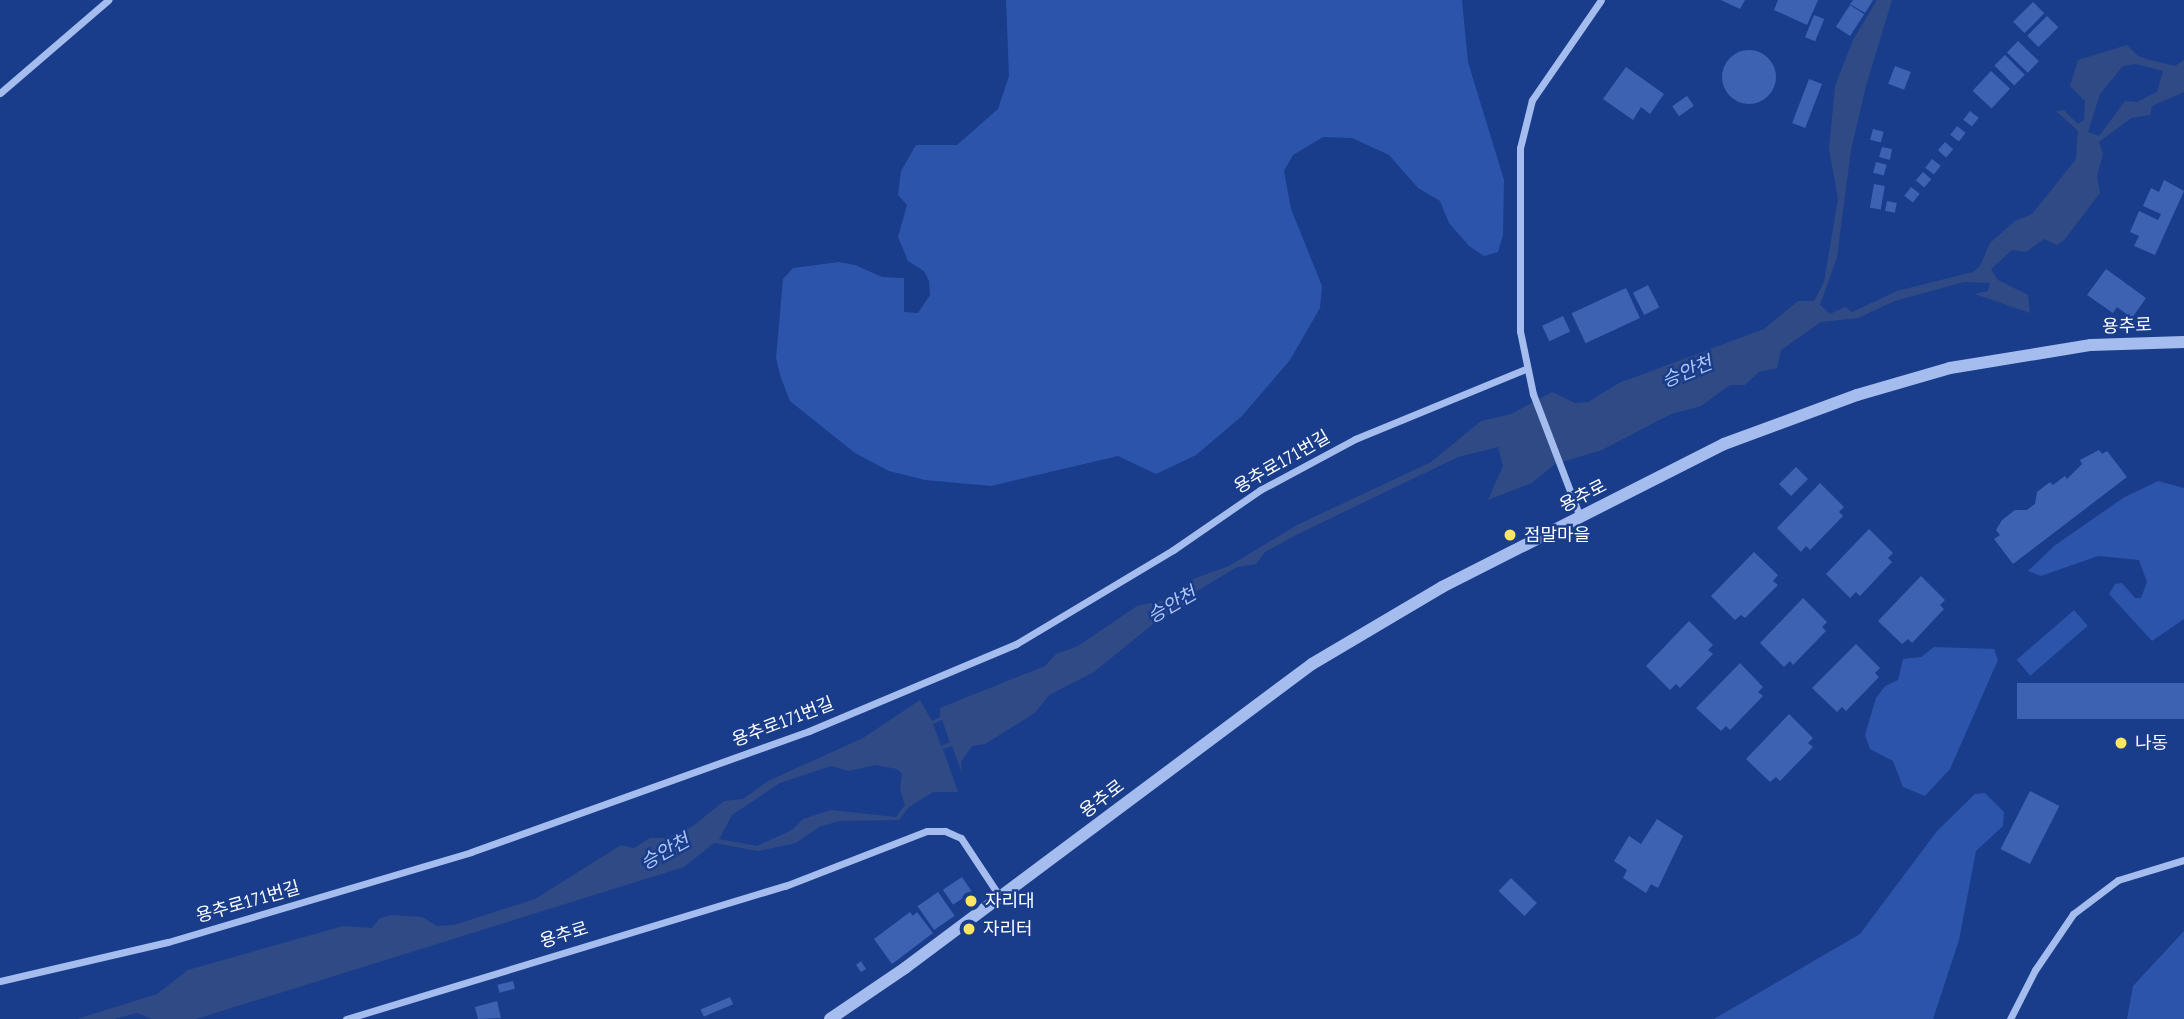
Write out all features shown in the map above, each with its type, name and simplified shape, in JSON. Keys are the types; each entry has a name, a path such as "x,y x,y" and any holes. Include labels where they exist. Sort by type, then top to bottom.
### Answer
{"street":[{"path":"0,93 108,0"},
{"path":"1580,517 1533,394 1520,331 1523,128 1548,73 1601,0"},
{"name":"용추로","path":"830,1019 1000,897 1312,664 1442,587 1724,444 1857,395 1950,368 2091,345 2184,342"},
{"name":"용추로171번길","path":"0,981 168,942 471,852 809,732 1016,644 1173,550 1272,484 1355,439 1527,369"},
{"name":"용추로","path":"346,1019 785,886 928,831 945,831 961,838 1000,897"},
{"path":"2010,1019 2035,970 2073,914 2118,880 2184,860"}],"shaded area":[{"path":"1006,0 1462,0 1468,62 1504,180 1503,235 1498,252 1484,256 1469,246 1449,223 1440,201 1418,188 1389,155 1352,138 1323,137 1293,155 1284,171 1291,209 1322,286 1320,308 1290,360 1242,416 1196,455 1156,474 1118,456 991,486 925,480 889,471 855,453 790,401 776,358 783,279 793,268 839,262 855,265 882,277 904,278 904,312 918,313 930,295 929,281 924,271 908,261 898,237 907,205 898,195 901,171 916,145 957,145 998,109 1009,76"},
{"path":"2158,481 2184,488 2184,619 2152,641 2109,594 2115,584 2122,583 2135,598 2141,598 2147,582 2139,560 2098,556 2041,576 2028,571 2054,546 2123,498"},
{"path":"2074,610 2088,626 2030,676 2017,660"},
{"path":"1934,647 1994,649 1998,660 1950,769 1925,796 1903,787 1893,761 1870,749 1865,735 1876,698 1885,686 1898,680 1903,659 1921,657"},
{"path":"1985,793 2004,812 2003,826 1976,851 1959,940 1933,1019 1714,1019 1860,934 1937,831 1975,794"},
{"path":"2184,931 2184,1019 2127,1019 2133,986"}],"water":[{"name":"승안천","path":"1877,0 1892,0 1866,86 1851,150 1837,257 1820,305 1830,314 1845,307 1852,312 1897,291 1973,272 1980,266 1990,243 2015,221 2032,214 2076,159 2078,131 2056,111 2064,110 2078,124 2084,120 2085,101 2070,86 2078,60 2127,45 2138,56 2150,60 2175,66 2184,60 2184,92 2152,106 2150,115 2131,118 2099,142 2103,154 2097,176 2100,193 2065,239 2057,245 2044,239 2026,252 2012,250 1991,269 1998,280 2028,295 2030,313 1975,294 1988,291 1990,283 1964,282 1895,301 1858,318 1821,322 1781,350 1777,368 1759,372 1745,385 1730,385 1701,406 1671,414 1602,450 1555,464 1532,483 1488,500 1503,466 1498,447 1458,457 1296,535 1265,552 1256,564 1237,567 1197,591 1191,602 1158,620 1094,672 1049,695 1035,713 985,744 972,746 961,762 962,773 952,746 943,749 958,792 933,792 909,807 899,820 839,821 819,827 796,843 758,851 714,843 684,867 196,1019 152,1019 137,1013 114,1019 77,1019 157,994 188,970 343,926 372,928 380,918 392,915 422,917 437,926 454,925 535,899 621,845 634,848 650,838 666,838 693,826 724,801 743,799 768,781 863,738 920,700 932,721 940,717 940,708 1045,666 1056,654 1078,646 1137,606 1164,600 1193,579 1229,566 1297,525 1431,462 1481,421 1511,414 1552,392 1575,403 1588,402 1619,383 1764,329 1798,301 1814,301 1824,282 1838,199 1829,149 1835,86 1853,40","holes":["2136,64 2163,71 2157,92 2137,102 2125,101 2099,136 2088,132 2100,94 2123,66","942,720 950,742 941,746 933,724","875,765 897,769 902,774 900,789 905,805 896,817 831,810 803,819 792,830 757,846 719,839 732,815 780,783 831,766 849,771"]}],"building":[{"path":"1721,0 1745,0 1740,9"},
{"path":"1778,0 1818,0 1807,25 1774,10"},
{"path":"1853,0 1873,0 1865,13 1850,4"},
{"path":"2033,2 2044,13 2025,33 2013,22"},
{"path":"1850,5 1864,14 1850,36 1836,27"},
{"path":"1814,15 1824,19 1815,41 1805,37"},
{"path":"2047,16 2058,27 2039,47 2027,36"},
{"path":"2018,41 2039,61 2028,73 2007,53"},
{"path":"1749,50 1768,58 1776,77 1768,96 1749,104 1730,96 1722,77 1730,58"},
{"path":"2005,55 2025,75 2014,85 1994,66"},
{"path":"1895,66 1911,72 1904,90 1888,84"},
{"path":"1626,67 1664,94 1650,114 1641,107 1633,120 1603,99"},
{"path":"1991,71 2010,89 1992,108 1973,91"},
{"path":"1809,79 1822,84 1805,128 1792,123"},
{"path":"1687,96 1694,106 1679,116 1672,106"},
{"path":"1970,111 1979,118 1972,126 1963,120"},
{"path":"1957,126 1966,133 1959,141 1950,135"},
{"path":"1873,129 1884,132 1881,142 1870,140"},
{"path":"1945,142 1953,149 1946,158 1938,150"},
{"path":"1882,147 1892,149 1890,160 1879,157"},
{"path":"1932,159 1941,166 1934,174 1925,168"},
{"path":"1876,162 1887,165 1884,175 1873,173"},
{"path":"1923,172 1931,179 1924,188 1916,180"},
{"path":"2164,180 2184,191 2155,255 2134,246 2139,236 2130,232 2139,211 2158,220 2161,214 2143,206 2151,188 2159,192"},
{"path":"1874,184 1885,186 1881,210 1870,208"},
{"path":"1911,187 1920,194 1913,202 1904,196"},
{"path":"1887,201 1897,203 1895,213 1885,211"},
{"path":"2106,269 2146,298 2132,318 2117,307 2113,313 2087,295"},
{"path":"1648,285 1659,307 1644,315 1633,293"},
{"path":"1626,288 1640,318 1586,343 1572,313"},
{"path":"1563,316 1570,331 1549,341 1542,326"},
{"path":"2099,450 2102,454 2107,451 2127,477 2013,564 1994,539 2000,535 1996,530 2002,520 2015,510 2027,510 2035,504 2037,492 2050,482 2053,485 2065,476 2067,479 2082,464 2080,460"},
{"path":"1796,467 1808,479 1791,496 1779,484"},
{"path":"1820,483 1844,507 1839,512 1843,516 1810,550 1806,546 1801,552 1777,528"},
{"path":"1869,529 1893,553 1888,558 1892,562 1860,596 1856,592 1850,598 1826,574"},
{"path":"1754,552 1778,575 1773,581 1778,585 1745,618 1741,615 1735,620 1711,596"},
{"path":"1921,576 1945,600 1940,605 1944,609 1912,643 1908,639 1902,644 1878,621"},
{"path":"1803,598 1827,622 1822,627 1826,631 1793,665 1790,661 1784,667 1760,643"},
{"path":"1689,621 1713,645 1708,650 1713,654 1680,688 1676,684 1670,690 1646,666"},
{"path":"1856,644 1880,668 1875,673 1879,677 1846,711 1842,707 1837,712 1812,688"},
{"path":"1740,663 1763,687 1758,692 1763,696 1730,730 1726,726 1721,731 1696,708"},
{"path":"2017,683 2184,683 2184,719 2017,719"},
{"path":"1789,714 1813,738 1808,743 1813,747 1780,781 1776,777 1770,782 1746,759"},
{"path":"2030,791 2059,806 2030,864 2000,849"},
{"path":"1657,819 1683,836 1658,888 1651,884 1646,893 1623,878 1627,870 1614,861 1629,836 1641,844"},
{"path":"962,877 972,892 953,905 943,890"},
{"path":"1511,878 1537,903 1524,916 1498,891"},
{"path":"938,892 955,916 934,930 918,906"},
{"path":"910,912 913,916 917,912 933,933 892,964 874,939"},
{"path":"861,961 866,969 861,972 856,965"},
{"path":"513,981 515,989 499,993 497,985"},
{"path":"730,997 733,1004 704,1017 701,1010"},
{"path":"497,1001 501,1018 478,1019 475,1007"}],"place":[{"name":"점말마을","path":"1510,535"},
{"name":"나동","path":"2121,743"},
{"name":"자리대","path":"971,901"},
{"name":"자리터","path":"969,929"}]}
